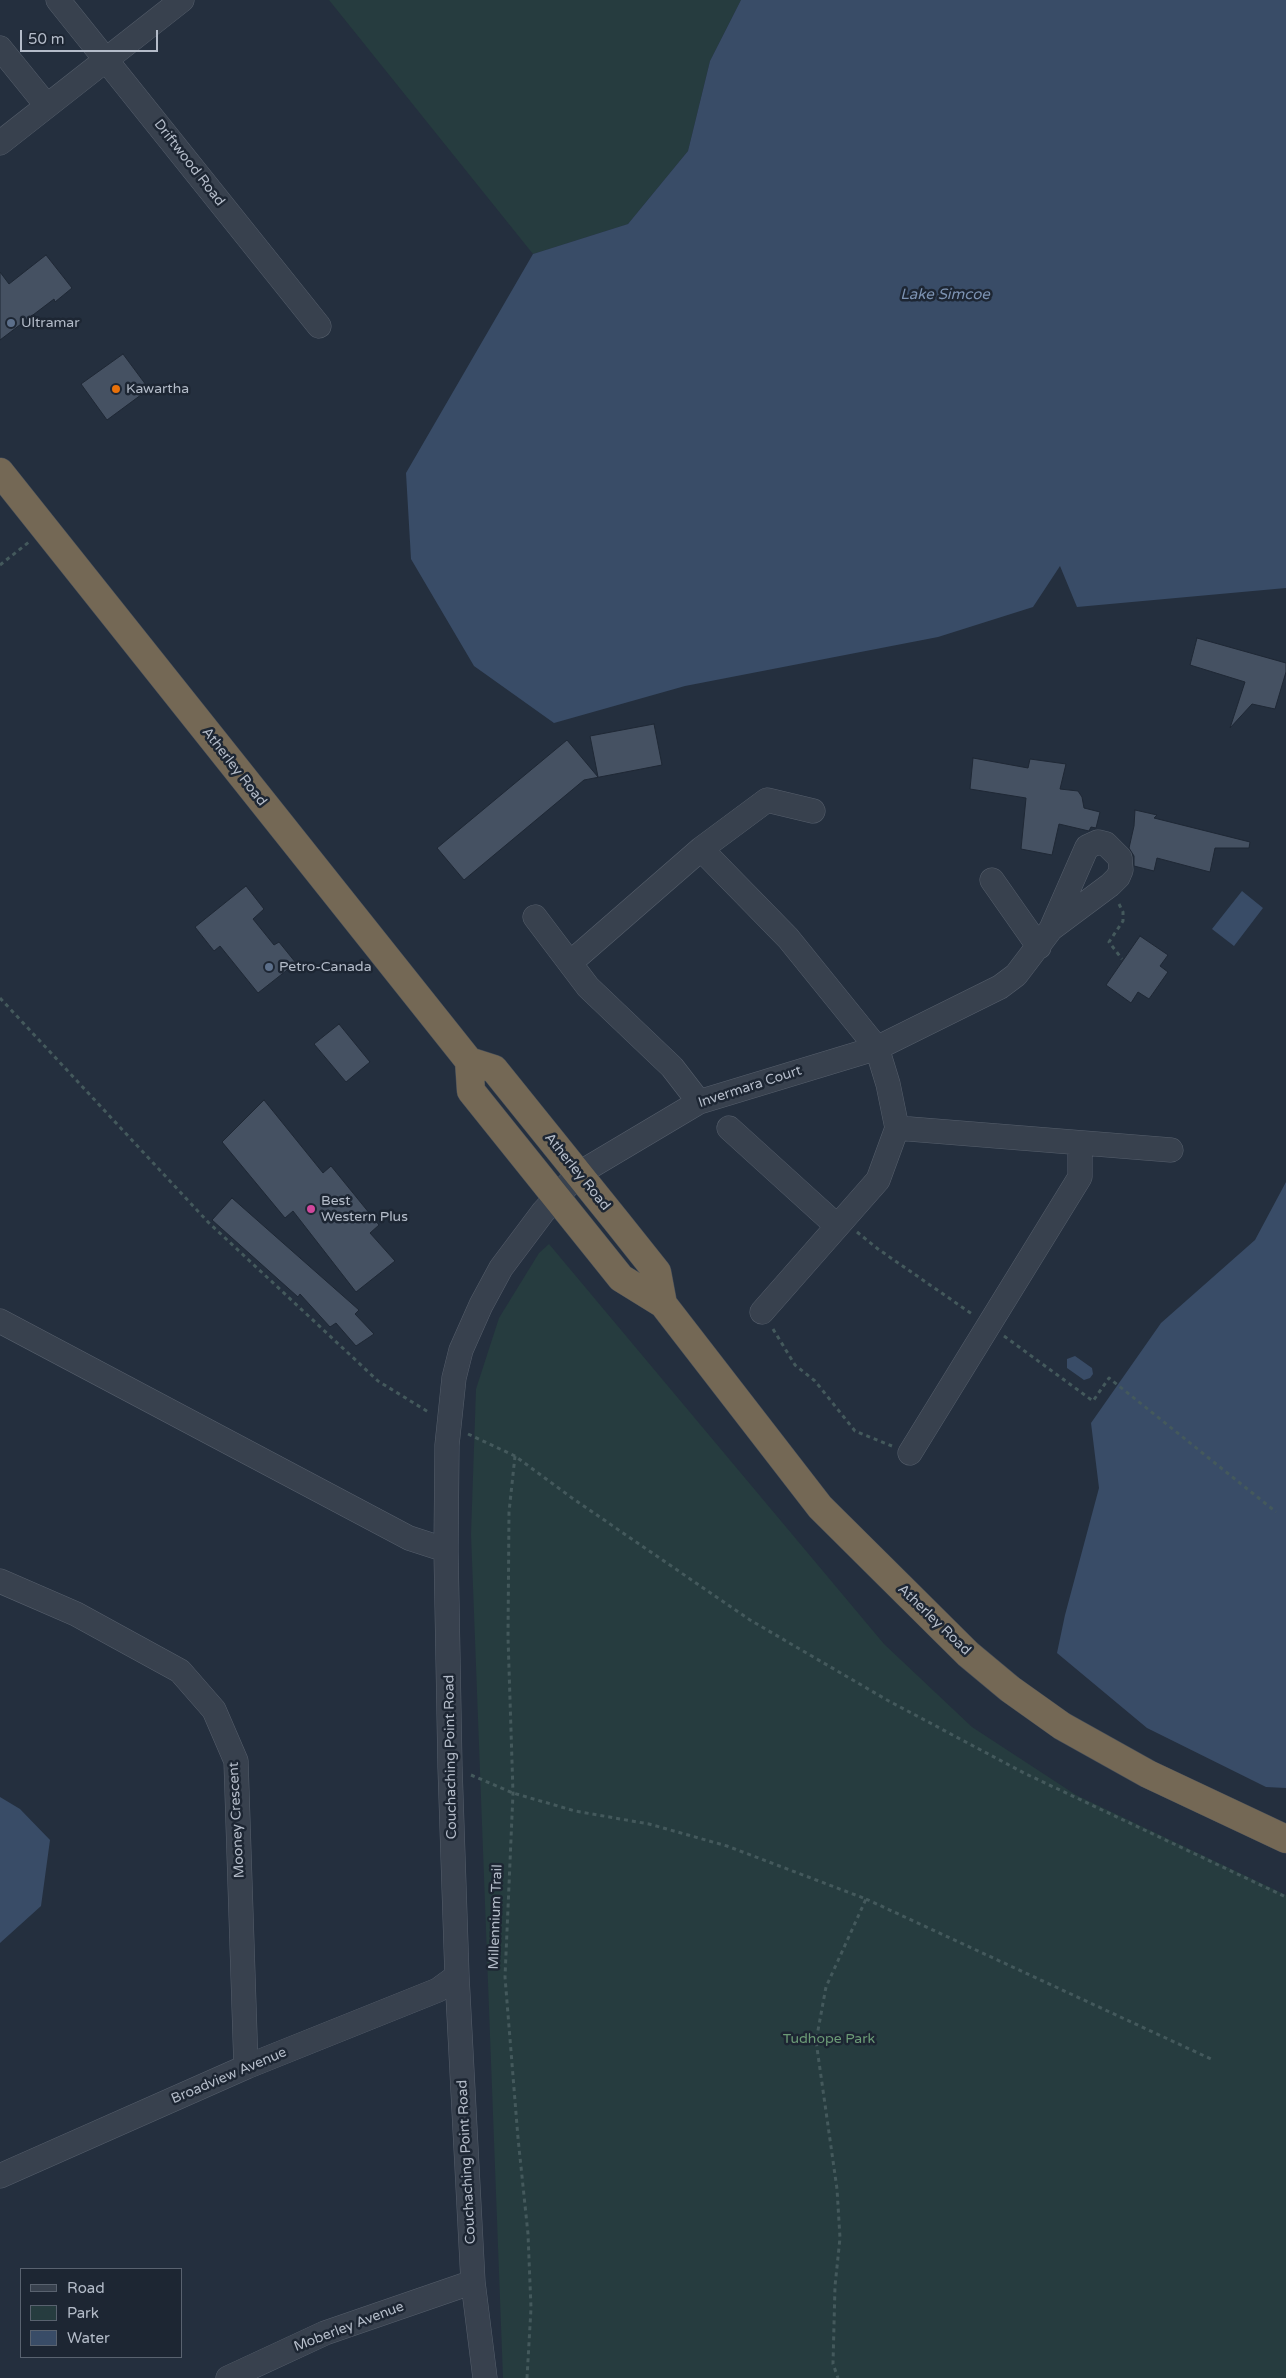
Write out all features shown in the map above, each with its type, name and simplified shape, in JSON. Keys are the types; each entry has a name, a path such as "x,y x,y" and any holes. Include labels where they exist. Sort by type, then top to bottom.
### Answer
{"highway":[{"name":"Atherley Road","path":"0,472 468,1061 471,1091 621,1278 663,1304 820,1507 968,1654 1010,1689 1062,1726 1148,1774 1286,1839"},
{"name":"Atherley Road","path":"468,1061 494,1069 657,1272 663,1304"}],"street":[{"name":"Driftwood Road","path":"58,0 319,326"},
{"path":"0,143 182,0"},
{"path":"0,48 47,106"},
{"path":"570,963 701,849 767,800 812,811"},
{"path":"1098,842 1106,844 1120,858 1121,870 1110,885 1045,938 1083,855 1092,844 1098,842"},
{"path":"701,849 788,938 877,1048 888,1084 897,1128 878,1180 762,1312"},
{"path":"992,880 1045,938"},
{"path":"535,917 588,986 672,1067 699,1102"},
{"name":"Invermara Court","path":"578,1174 699,1102 877,1048 1000,987 1016,974 1045,938"},
{"path":"729,1128 837,1226"},
{"path":"897,1128 1170,1150"},
{"path":"910,1453 1080,1177 1080,1144"},
{"name":"Couchaching Point Road","path":"485,2378 473,2282 457,1976 450,1766 446,1550 449,1426 454,1378 461,1350 481,1305 501,1268 557,1196 578,1174"},
{"path":"0,1321 409,1538 446,1550"},
{"name":"Mooney Crescent","path":"0,1581 76,1614 180,1671 214,1710 236,1761 246,2068"},
{"name":"Broadview Avenue","path":"0,2176 246,2068 438,1990 457,1976"},
{"name":"Moberley Avenue","path":"228,2378 325,2333 473,2282"}],"path":[{"path":"0,565 46,530"},
{"path":"1110,885 1123,912 1122,921 1109,942 1122,958"},
{"path":"0,998 208,1222 378,1381 449,1426 515,1456 572,1498 750,1620 887,1700 1024,1773 1286,1897"},
{"path":"762,1312 795,1365 815,1381 855,1431 910,1453"},
{"path":"1117,1385 1276,1512"},
{"name":"Millennium Trail","path":"515,1456 509,1512 508,1637 513,1793 505,1977 528,2234 531,2308 527,2378"},
{"path":"450,1766 513,1793 575,1811 649,1824 727,1846 866,1899 1211,2059"},
{"path":"838,2378 833,2364 833,2355 835,2286 840,2238 836,2188 816,2041 826,1987 866,1899"}],"green space":[{"path":"329,0 741,0 710,61 688,151 628,224 533,254"},
{"name":"Tudhope Park","path":"549,1244 884,1644 972,1727 1076,1795 1286,1895 1286,2378 503,2378 471,1534 476,1389 499,1318 539,1253"}],"water":[{"name":"Lake Simcoe","path":"741,0 1286,0 1286,588 1077,607 1060,566 1033,607 938,637 685,686 554,723 474,666 411,559 406,473 533,254 628,224 688,151 710,61"},
{"path":"1242,891 1263,908 1234,946 1212,929"},
{"path":"1286,1182 1286,1788 1266,1787 1147,1728 1057,1653 1065,1615 1099,1488 1091,1423 1161,1323 1255,1240"},
{"path":"1075,1356 1092,1368 1093,1374 1090,1378 1084,1380 1067,1368 1067,1359"},
{"path":"0,1797 20,1809 50,1840 41,1906 0,1943"}],"building":[{"path":"46,255 72,288 55,302 54,299 0,340 0,272 9,284"},
{"path":"123,354 149,389 107,420 81,384"},
{"path":"1197,638 1286,663 1286,672 1275,709 1252,704 1230,728 1245,682 1190,665"},
{"path":"654,724 662,765 584,780 464,880 437,848 567,740 598,777 590,736"},
{"path":"973,758 1028,768 1030,759 1066,764 1060,789 1078,791 1082,797 1084,808 1100,812 1096,828 1091,827 1089,831 1059,824 1052,855 1021,849 1026,798 970,789"},
{"path":"1135,810 1157,815 1154,818 1250,842 1249,848 1215,848 1210,872 1157,858 1154,871 1134,866 1134,856 1129,848 1134,826"},
{"path":"246,886 264,909 253,919 274,945 279,942 296,963 258,993 220,946 214,951 195,927"},
{"path":"1140,936 1168,955 1160,966 1168,972 1149,999 1138,992 1131,1003 1106,985"},
{"path":"339,1024 370,1062 346,1082 314,1044"},
{"path":"264,1100 323,1173 331,1166 379,1225 370,1233 395,1261 356,1292 293,1211 285,1218 222,1142"},
{"path":"232,1198 359,1310 355,1314 374,1334 356,1346 336,1323 330,1327 300,1294 298,1297 212,1220"}],"place":[{"name":"Ultramar","path":"11,323"},
{"name":"Kawartha","path":"116,389"},
{"name":"Petro-Canada","path":"269,967"},
{"name":"Best Western Plus","path":"311,1209"}]}
